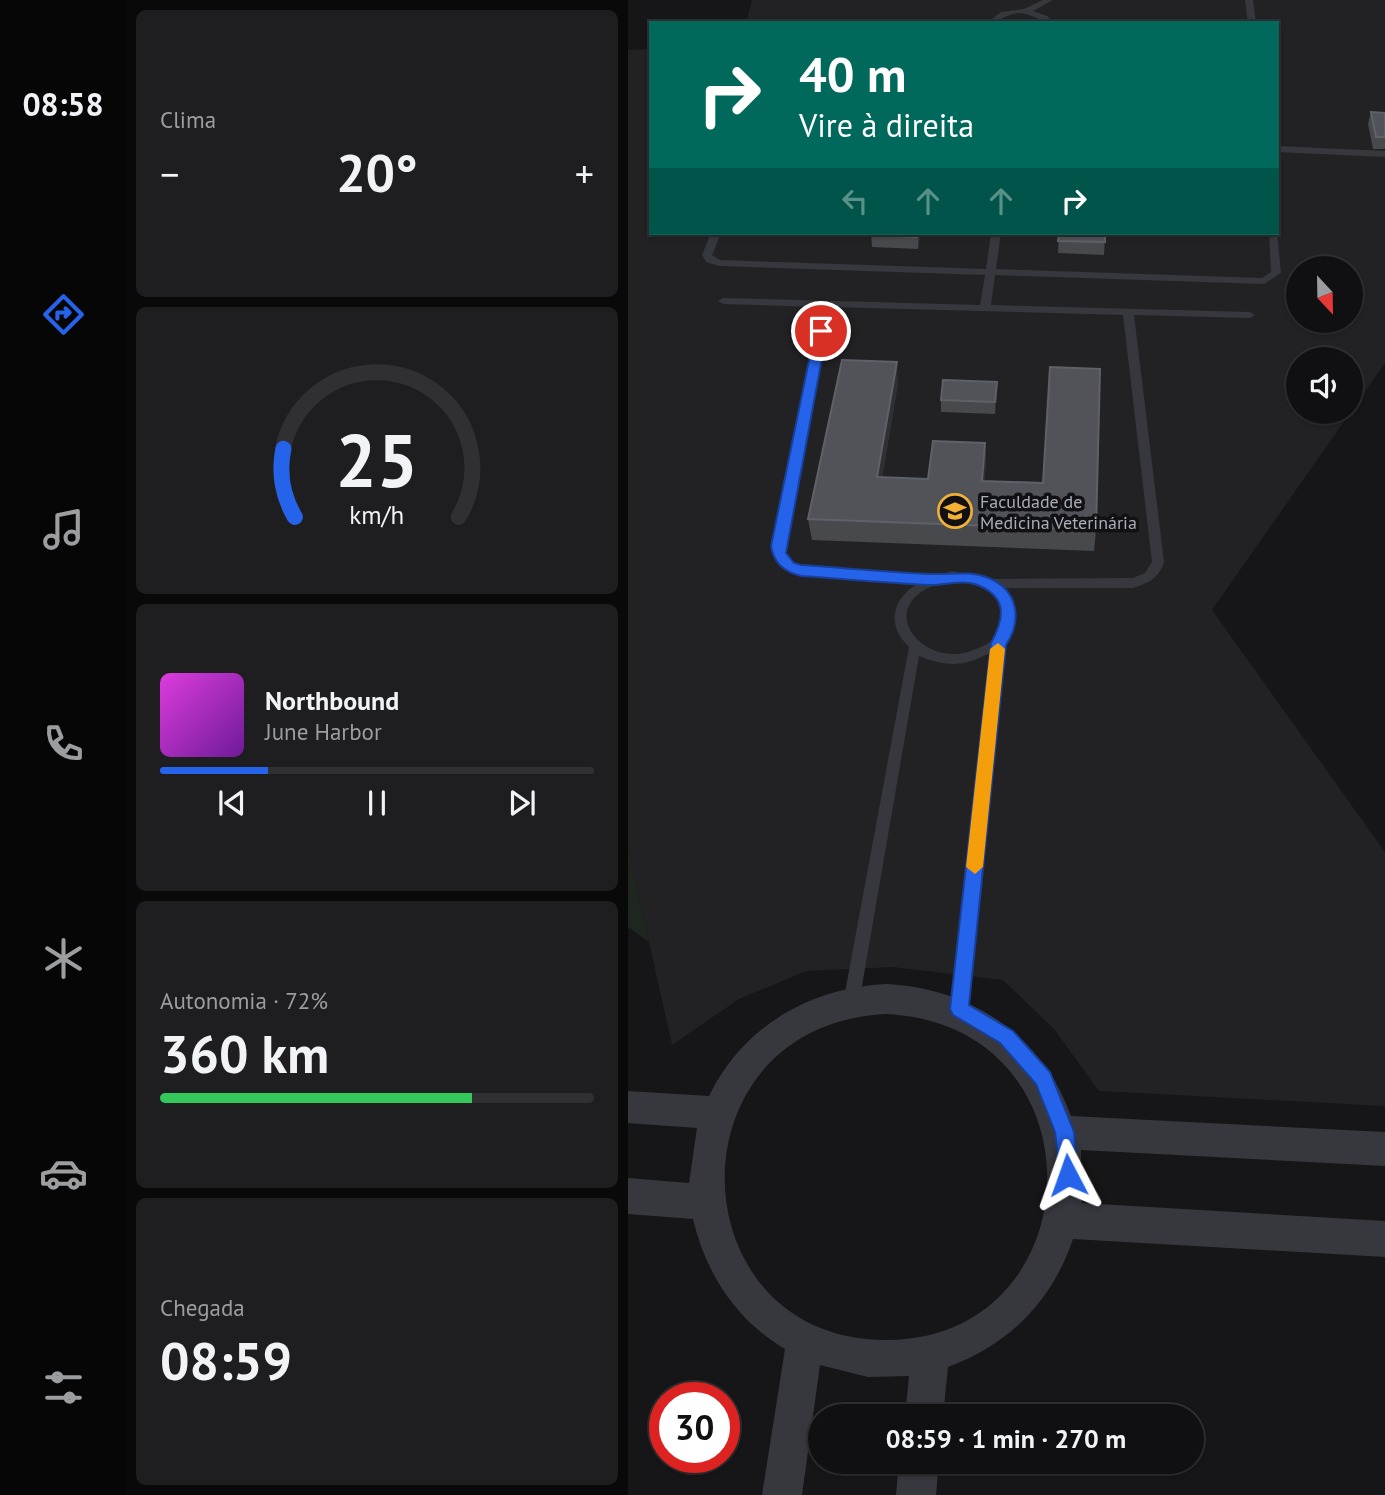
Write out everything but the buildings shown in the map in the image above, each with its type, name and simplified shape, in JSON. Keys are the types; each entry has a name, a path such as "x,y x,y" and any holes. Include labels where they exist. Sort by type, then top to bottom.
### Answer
{"street":[{"path":"906,998 960,1009 1007,1037 1043,1079 1064,1132 1068,1175 1060,1220 1033,1277 989,1323 930,1352 866,1360 804,1346 753,1310 719,1260 704,1202 707,1157 721,1114 753,1064 798,1026 851,1003 906,998"},
{"path":"628,1107 721,1114"},
{"path":"1064,1132 1385,1149"},
{"path":"628,1196 704,1202"},
{"path":"1060,1220 1385,1239"},
{"path":"782,1495 804,1346"},
{"path":"925,1404 930,1352"},
{"path":"916,1495 918,1474"}],"lane":[{"path":"1026,12 1049,0"},
{"path":"1249,0 1252,21"},
{"path":"994,21 1007,13 1026,12 1043,16 1048,21"},
{"path":"1279,149 1385,153"},
{"path":"715,235 707,255 710,260 720,263 1264,281 1276,273 1274,235"},
{"path":"985,308 996,235"},
{"path":"722,301 1250,315"},
{"path":"826,304 778,546 779,554 790,568 801,570 934,579 960,577 986,583 1133,583 1150,577 1156,570 1158,562 1128,312"},
{"path":"934,579 906,597 899,610 898,624 903,637 914,649 929,656 966,659 984,653 998,643 1007,631 1011,617 1003,598 986,583"},
{"path":"960,1009 998,643"},
{"path":"851,1003 914,649"}],"shaded area":[{"name":"Faculdade de Medicina Veterinária","path":"752,0 1385,0 1385,363 1363,394 1363,347 1286,347 1286,424 1342,424 1212,610 1385,852 1385,1106 1099,1091 1054,1029 1003,980 893,967 806,971 739,999 672,1045 628,848 628,50 649,49 649,235 1279,235 1279,21 747,21"},
{"path":"628,848 649,942 628,927"}],"slow traffic":[{"path":"975,867 998,649"}],"place":[{"name":"Faculdade de Medicina Veterinária","path":"955,511"}],"route":[{"path":"821,331 778,546 779,554 790,568 801,570 934,579 952,576 969,578 986,583 999,592 1008,604 1011,617 1007,631 998,643 960,1009 1007,1037 1043,1079 1064,1132 1068,1175"}]}
